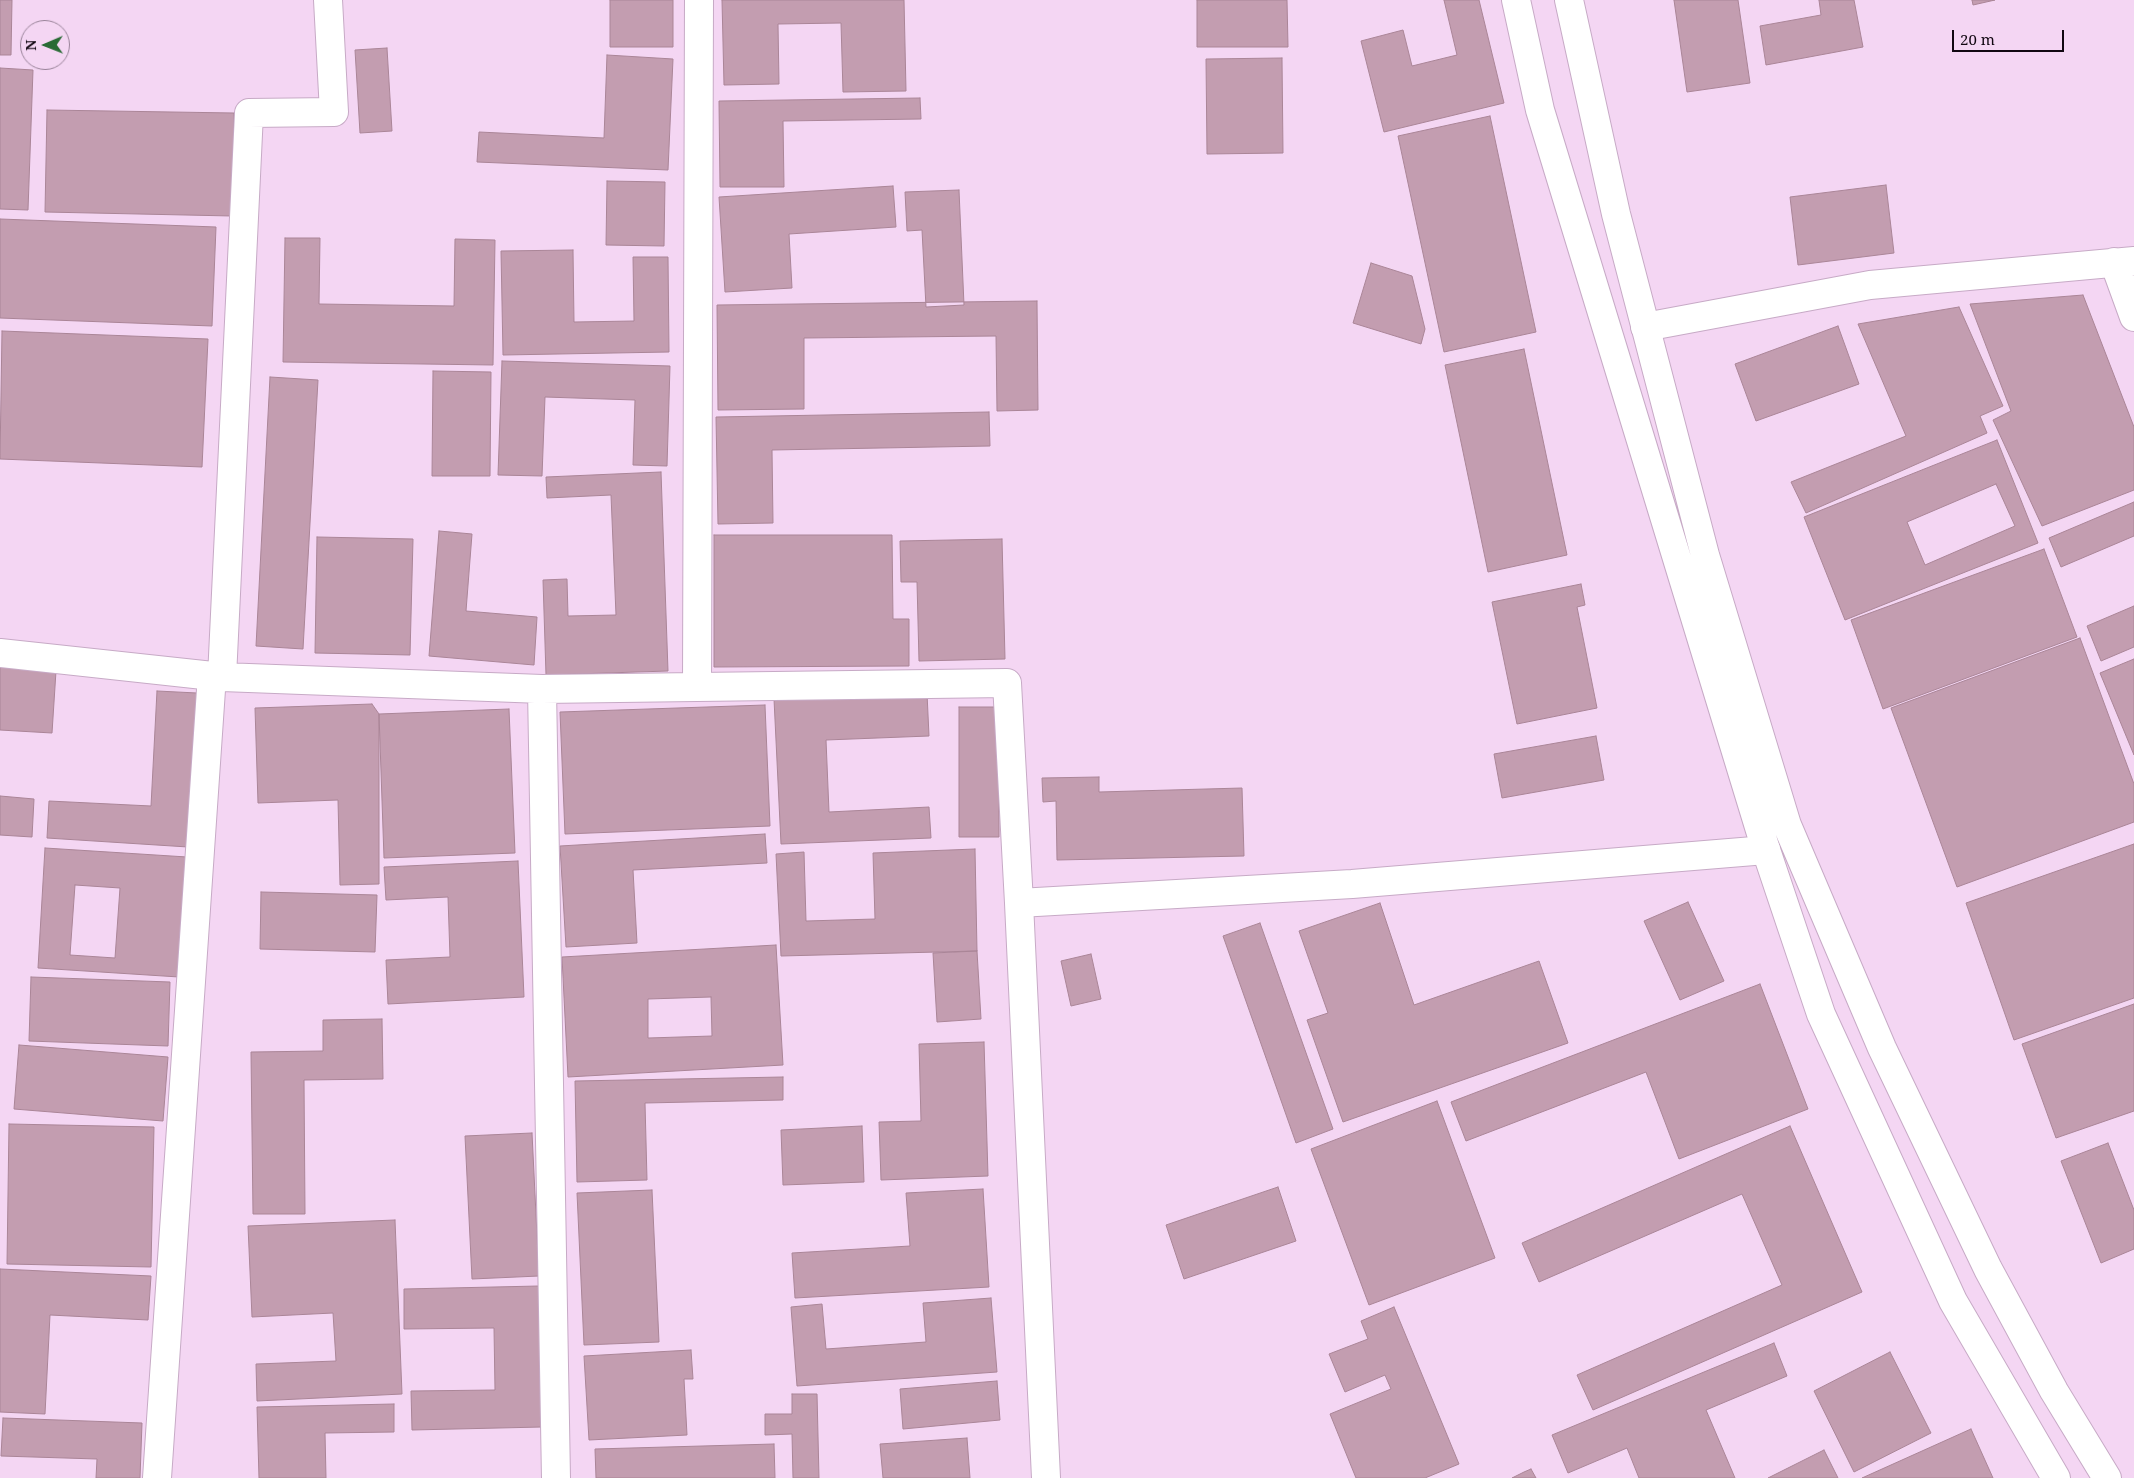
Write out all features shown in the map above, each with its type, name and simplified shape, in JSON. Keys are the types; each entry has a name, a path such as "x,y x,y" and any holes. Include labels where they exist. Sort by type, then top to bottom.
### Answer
{"street":[{"path":"157,1478 217,676 249,113 334,112 328,0"},
{"path":"697,686 700,0"},
{"path":"1516,0 1540,110 1766,850 1821,1014 1952,1301 2056,1478"},
{"path":"1569,0 1616,214 1705,555 1787,825 1882,1048 1988,1269 2054,1391 2106,1478"},
{"path":"1645,327 1870,285 2124,262 2134,317"},
{"path":"0,653 217,676 542,689 1007,683 1046,1478"},
{"path":"542,689 556,1478"},
{"path":"1019,903 1352,884 1766,850"}],"building":[{"path":"0,0 12,0 11,55 0,55"},
{"path":"610,0 673,0 673,47 610,47"},
{"path":"722,0 904,0 906,91 843,92 841,23 778,24 779,84 724,85"},
{"path":"1197,0 1287,0 1288,47 1197,47"},
{"path":"1444,0 1479,0 1504,103 1384,132 1361,41 1403,30 1412,66 1457,55"},
{"path":"1674,0 1738,0 1750,83 1687,92"},
{"path":"1819,0 1854,0 1863,47 1766,65 1760,26 1821,15"},
{"path":"1972,0 1995,0 1973,5"},
{"path":"387,48 392,131 360,133 355,50"},
{"path":"607,55 673,59 668,170 477,162 479,132 604,138"},
{"path":"1282,58 1283,153 1207,154 1206,59"},
{"path":"0,68 33,70 28,210 0,209"},
{"path":"920,98 921,119 783,121 784,187 720,187 719,101"},
{"path":"47,110 234,113 232,216 45,212"},
{"path":"1490,116 1536,332 1444,352 1398,136"},
{"path":"607,181 665,182 664,246 606,245"},
{"path":"1886,185 1894,253 1798,265 1790,197"},
{"path":"893,186 896,227 789,234 792,288 725,292 719,197"},
{"path":"959,190 964,305 926,307 922,230 907,231 905,192"},
{"path":"0,219 216,227 212,326 0,318"},
{"path":"285,238 320,238 319,304 454,306 455,239 495,240 493,365 283,362"},
{"path":"573,250 574,322 634,321 633,257 668,257 669,352 503,355 501,251"},
{"path":"1371,263 1412,276 1425,329 1421,344 1353,323"},
{"path":"2083,295 2134,427 2134,490 2042,526 1993,420 2011,411 1970,304"},
{"path":"1037,301 1038,410 997,411 996,336 804,338 804,409 718,410 717,305"},
{"path":"1959,307 2003,406 1980,416 1987,433 1806,513 1791,482 1906,436 1858,324"},
{"path":"1838,326 1859,384 1756,421 1735,364"},
{"path":"2,331 208,339 202,467 0,459"},
{"path":"1524,349 1567,555 1488,572 1445,365"},
{"path":"502,361 670,366 667,466 633,465 635,400 545,397 542,476 498,475"},
{"path":"433,371 491,372 490,476 432,476"},
{"path":"270,377 318,380 303,649 256,646"},
{"path":"989,412 990,446 772,450 773,523 718,524 716,417"},
{"path":"1997,440 2038,543 1845,620 1804,517"},
{"path":"661,472 668,671 546,675 543,580 567,579 568,616 616,615 611,495 547,498 546,477"},
{"path":"1996,484 2015,526 1925,565 1907,522"},
{"path":"2134,502 2134,536 2061,567 2049,538"},
{"path":"439,531 472,534 466,611 537,617 534,665 429,656"},
{"path":"714,535 892,535 893,619 909,619 909,666 714,667"},
{"path":"317,537 413,539 410,655 315,653"},
{"path":"1002,539 1005,659 919,661 917,582 901,582 900,541"},
{"path":"2044,549 2077,637 1883,709 1851,620"},
{"path":"1581,584 1585,605 1577,607 1597,708 1517,724 1492,602"},
{"path":"2134,606 2134,647 2101,661 2087,626"},
{"path":"2080,638 2134,784 2134,822 1957,887 1891,708"},
{"path":"2134,659 2134,755 2100,673"},
{"path":"0,667 56,671 52,733 0,730"},
{"path":"157,691 197,693 188,847 47,838 49,801 151,806"},
{"path":"927,693 929,736 826,740 829,812 929,807 931,838 781,844 774,699"},
{"path":"372,704 379,714 379,884 340,885 338,800 258,803 255,708"},
{"path":"765,705 770,826 565,834 560,712"},
{"path":"959,707 999,707 999,837 959,837"},
{"path":"509,709 515,853 384,858 379,714"},
{"path":"1596,736 1604,780 1502,798 1494,754"},
{"path":"1099,777 1099,792 1242,788 1244,856 1057,860 1056,801 1043,802 1042,778"},
{"path":"0,796 34,799 32,837 0,835"},
{"path":"765,834 767,863 633,870 637,943 566,947 560,846"},
{"path":"2134,844 2134,998 2014,1040 1966,903"},
{"path":"45,848 187,857 179,977 38,968"},
{"path":"975,849 977,951 781,956 776,854 804,852 806,921 875,919 873,853"},
{"path":"518,861 524,997 388,1004 386,960 450,957 448,897 386,900 384,867"},
{"path":"75,885 120,888 115,958 70,955"},
{"path":"261,892 377,895 375,952 260,949"},
{"path":"1688,902 1724,981 1680,1000 1644,921"},
{"path":"1380,903 1414,1005 1539,961 1568,1043 1343,1122 1307,1020 1328,1013 1299,931"},
{"path":"1260,923 1333,1129 1296,1143 1223,936"},
{"path":"776,945 783,1065 568,1077 562,957"},
{"path":"977,951 981,1019 937,1022 933,953"},
{"path":"1091,954 1101,999 1071,1006 1061,961"},
{"path":"31,977 170,982 168,1046 29,1041"},
{"path":"1760,984 1808,1109 1679,1159 1646,1072 1466,1141 1451,1102"},
{"path":"711,997 712,1036 648,1038 648,999"},
{"path":"2134,1004 2134,1111 2056,1138 2022,1044"},
{"path":"382,1019 383,1079 304,1080 305,1214 253,1214 251,1052 323,1051 323,1020"},
{"path":"984,1042 988,1176 881,1180 879,1122 921,1121 919,1044"},
{"path":"19,1045 168,1057 163,1121 14,1109"},
{"path":"783,1077 783,1100 645,1103 647,1180 577,1182 575,1081"},
{"path":"1437,1101 1495,1258 1369,1305 1311,1149"},
{"path":"9,1124 154,1127 151,1267 7,1264"},
{"path":"862,1126 864,1182 783,1185 781,1130"},
{"path":"1790,1126 1862,1292 1593,1410 1577,1375 1782,1285 1742,1194 1539,1282 1522,1243"},
{"path":"532,1133 539,1276 472,1279 465,1136"},
{"path":"2108,1143 2134,1210 2134,1249 2101,1263 2061,1161"},
{"path":"1278,1187 1296,1241 1184,1279 1166,1225"},
{"path":"983,1189 989,1287 795,1298 792,1253 910,1246 906,1193"},
{"path":"652,1190 659,1342 584,1345 577,1193"},
{"path":"395,1220 402,1394 257,1401 256,1364 336,1361 333,1313 252,1317 248,1226"},
{"path":"0,1269 151,1276 148,1320 50,1315 45,1414 0,1412"},
{"path":"539,1286 542,1427 412,1430 411,1391 495,1390 494,1328 404,1329 404,1289"},
{"path":"991,1298 997,1372 797,1386 791,1307 822,1304 826,1349 926,1342 923,1303"},
{"path":"1394,1307 1459,1464 1425,1478 1356,1478 1330,1414 1391,1389 1385,1375 1345,1392 1329,1354 1368,1339 1361,1321"},
{"path":"1774,1343 1787,1376 1706,1410 1735,1478 1639,1478 1627,1448 1568,1473 1552,1435"},
{"path":"691,1350 693,1379 684,1379 687,1435 589,1440 584,1356"},
{"path":"1890,1352 1931,1433 1854,1472 1814,1391"},
{"path":"997,1381 1000,1420 903,1429 900,1389"},
{"path":"792,1394 817,1394 819,1478 793,1478 792,1434 765,1435 765,1414 792,1414"},
{"path":"394,1404 394,1432 325,1433 326,1478 259,1478 257,1407"},
{"path":"3,1418 142,1423 140,1478 96,1478 97,1459 1,1456"},
{"path":"1971,1429 1993,1478 1862,1478"},
{"path":"967,1438 970,1478 883,1478 880,1444"},
{"path":"774,1444 775,1478 596,1478 595,1449"},
{"path":"1824,1450 1838,1478 1768,1478"},
{"path":"1531,1469 1536,1478 1512,1478 1524,1472"}]}
